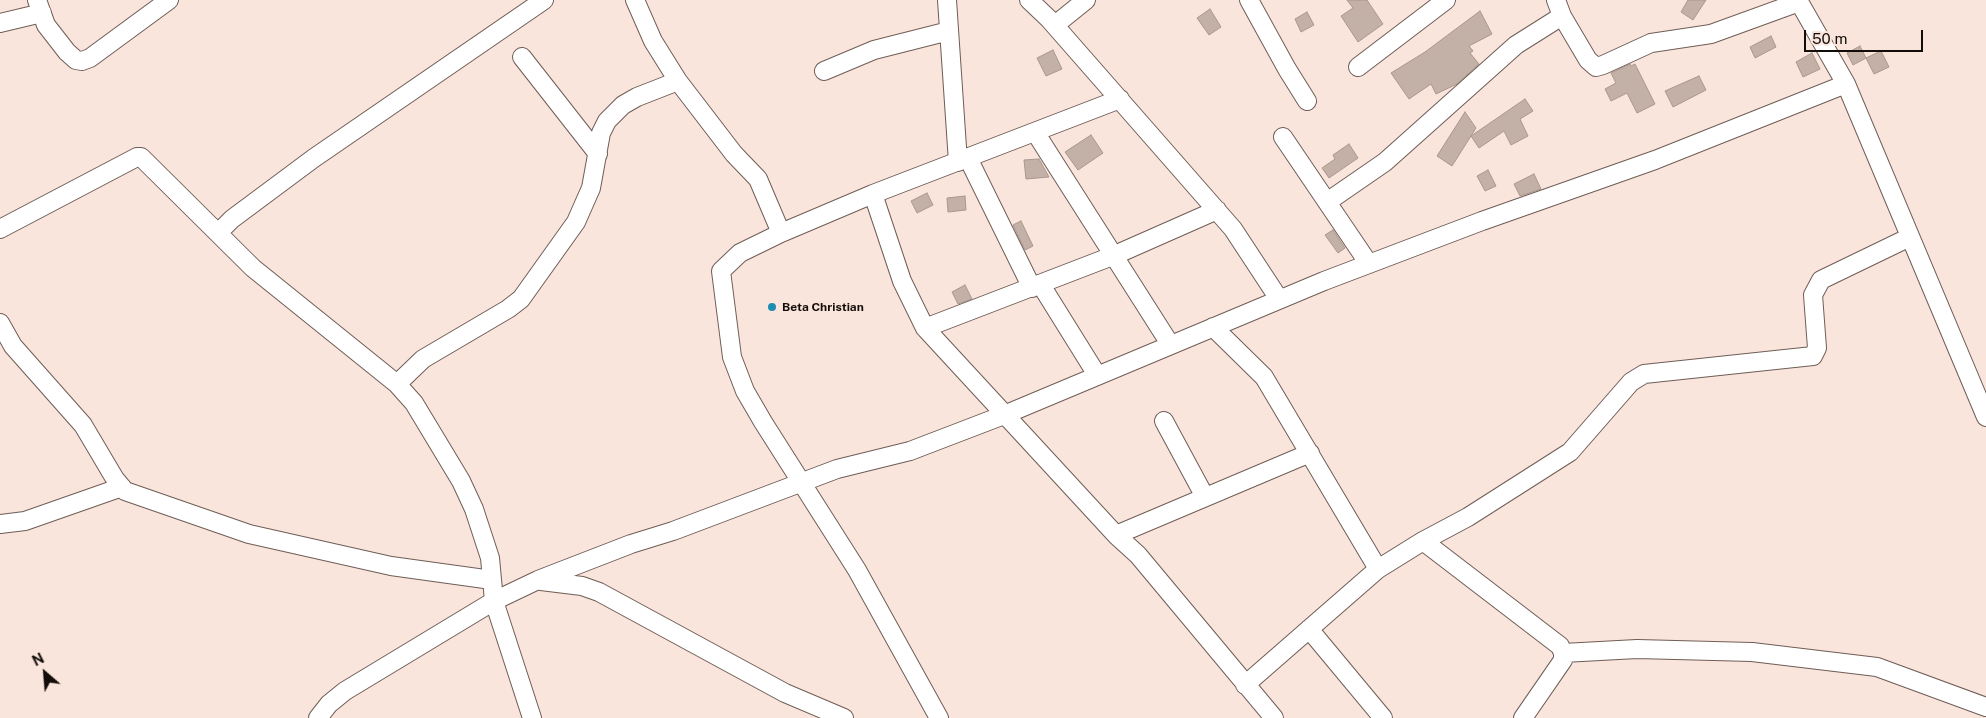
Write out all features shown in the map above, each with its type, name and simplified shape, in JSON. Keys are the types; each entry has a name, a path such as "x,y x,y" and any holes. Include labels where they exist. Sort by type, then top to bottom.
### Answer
{"street":[{"path":"0,23 39,7 46,25 67,52 76,60 82,61 90,58 169,0"},
{"path":"218,233 232,219 314,158 544,0"},
{"path":"635,0 654,41 678,81 734,154 758,179 781,233"},
{"path":"947,0 963,160 1036,286 1096,375"},
{"path":"1029,0 1054,25 1217,210 1246,248 1279,299"},
{"path":"1054,25 1086,0"},
{"path":"1249,0 1287,70 1307,101"},
{"path":"1358,67 1446,0"},
{"path":"1327,202 1384,162 1559,8 1588,60 1596,67 1651,43 1711,34 1799,1 1846,84 1986,417"},
{"path":"824,71 874,50 949,31"},
{"path":"522,57 598,154"},
{"path":"397,384 423,359 508,309 521,299 576,222 592,188 601,133 607,122 623,105 637,97 678,81"},
{"path":"318,718 329,704 345,691 494,601 538,580 630,544 673,531 837,469 910,451 1004,415 1279,299 1482,221 1648,163 1846,84"},
{"path":"939,718 857,570 745,391 732,357 721,275 724,267 740,253 781,233 873,194 1120,99"},
{"path":"1035,132 1170,344"},
{"path":"1283,137 1369,264"},
{"path":"0,229 137,157 145,160 253,268 397,384 414,403 461,481 474,509 490,558 494,601 532,718"},
{"path":"873,194 902,281 925,328 1116,535 1138,555 1274,718"},
{"path":"925,328 1115,255 1217,210"},
{"path":"1245,685 1378,569 1424,540 1468,517 1563,458 1583,439 1632,382 1644,374 1813,356 1817,348 1813,295 1822,280 1910,237"},
{"path":"1,326 13,346 83,425 115,479 122,487 142,498 249,534 391,566 492,580"},
{"path":"1213,326 1264,377 1378,569"},
{"path":"1164,421 1205,497"},
{"path":"1116,535 1310,453"},
{"path":"0,524 25,521 122,487"},
{"path":"1424,540 1556,643 1563,653 1563,660 1523,718"},
{"path":"538,580 582,586 599,592 785,693 844,718"},
{"path":"1309,629 1383,718"},
{"path":"1563,653 1638,650 1752,652 1877,667 1986,707"}],"building":[{"path":"1347,0 1367,0 1383,24 1358,42 1341,16 1353,8"},
{"path":"1688,0 1706,0 1693,20 1681,12"},
{"path":"1210,9 1221,27 1209,35 1197,18"},
{"path":"1480,11 1492,34 1469,46 1473,51 1470,53 1479,64 1457,84 1436,94 1431,84 1409,99 1391,73 1425,52"},
{"path":"1307,12 1314,25 1301,32 1295,19"},
{"path":"1771,36 1776,47 1755,58 1750,47"},
{"path":"1860,46 1866,58 1853,65 1847,53"},
{"path":"1053,50 1062,69 1046,76 1037,58"},
{"path":"1881,51 1889,67 1874,74 1866,58"},
{"path":"1812,53 1820,69 1803,77 1796,62"},
{"path":"1630,64 1631,66 1635,64 1655,104 1637,113 1627,93 1611,101 1605,89 1616,83 1611,73"},
{"path":"1699,76 1706,90 1673,107 1665,91"},
{"path":"1525,99 1533,111 1520,119 1528,136 1511,145 1504,131 1479,148 1471,136"},
{"path":"1465,112 1476,128 1452,166 1437,156"},
{"path":"1091,135 1103,153 1078,170 1065,152"},
{"path":"1349,144 1358,158 1329,178 1322,168 1335,159 1333,155"},
{"path":"1039,159 1049,177 1026,179 1024,160"},
{"path":"1488,170 1496,186 1485,191 1477,176"},
{"path":"1534,174 1541,189 1520,196 1514,184"},
{"path":"927,193 933,205 917,213 911,201"},
{"path":"965,196 966,210 948,212 947,198"},
{"path":"1021,221 1033,246 1025,250 1013,225"},
{"path":"1333,230 1345,248 1338,253 1325,235"},
{"path":"965,285 972,299 958,304 952,292"}],"place":[{"name":"Beta Christian","path":"772,307"}]}
